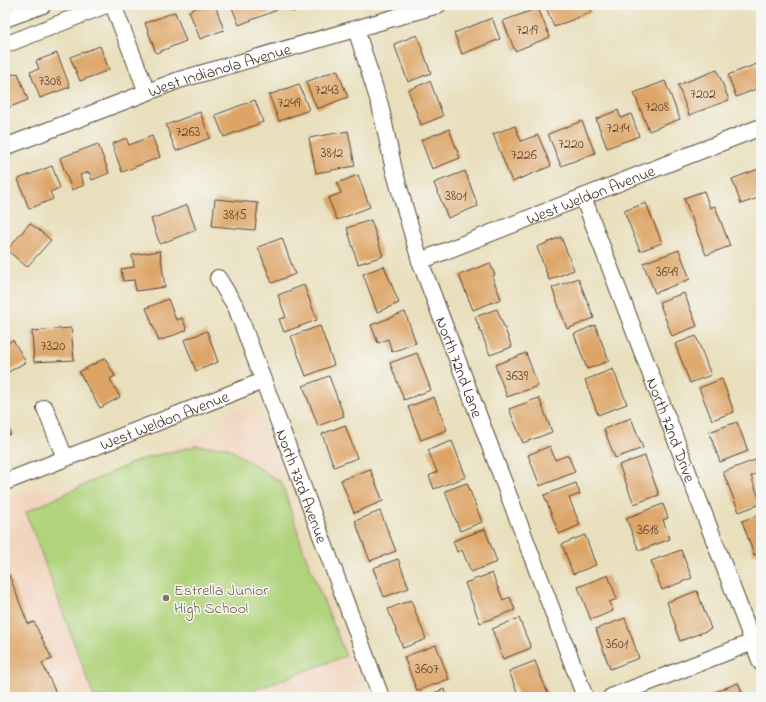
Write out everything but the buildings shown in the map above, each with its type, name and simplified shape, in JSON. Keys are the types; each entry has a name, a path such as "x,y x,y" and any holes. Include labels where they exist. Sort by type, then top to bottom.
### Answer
{"street":[{"path":"5,19 43,5"},
{"path":"5,45 106,5"},
{"path":"113,5 147,92"},
{"name":"West Indianola Avenue","path":"5,148 179,80 438,5"},
{"name":"North 72nd Lane","path":"356,29 380,105 394,170 420,261 585,697"},
{"name":"West Weldon Avenue","path":"420,261 761,127"},
{"name":"North 72nd Drive","path":"583,197 761,663"},
{"name":"North 73rd Avenue","path":"218,278 236,307 381,697"},
{"name":"West Weldon Avenue","path":"5,482 263,381"},
{"path":"44,408 65,458"},
{"path":"611,697 753,642"}],"shaded area":[{"name":"Estrella Junior High School","path":"249,409 256,413 366,697 5,697 5,500 34,488 60,492 207,434 232,410"}],"green space":[{"name":"Estrella Junior High School","path":"195,446 227,447 282,483 305,555 346,656 236,697 94,697 26,512 138,460"}],"place":[{"name":"Estrella Junior High School","path":"166,598"}]}
